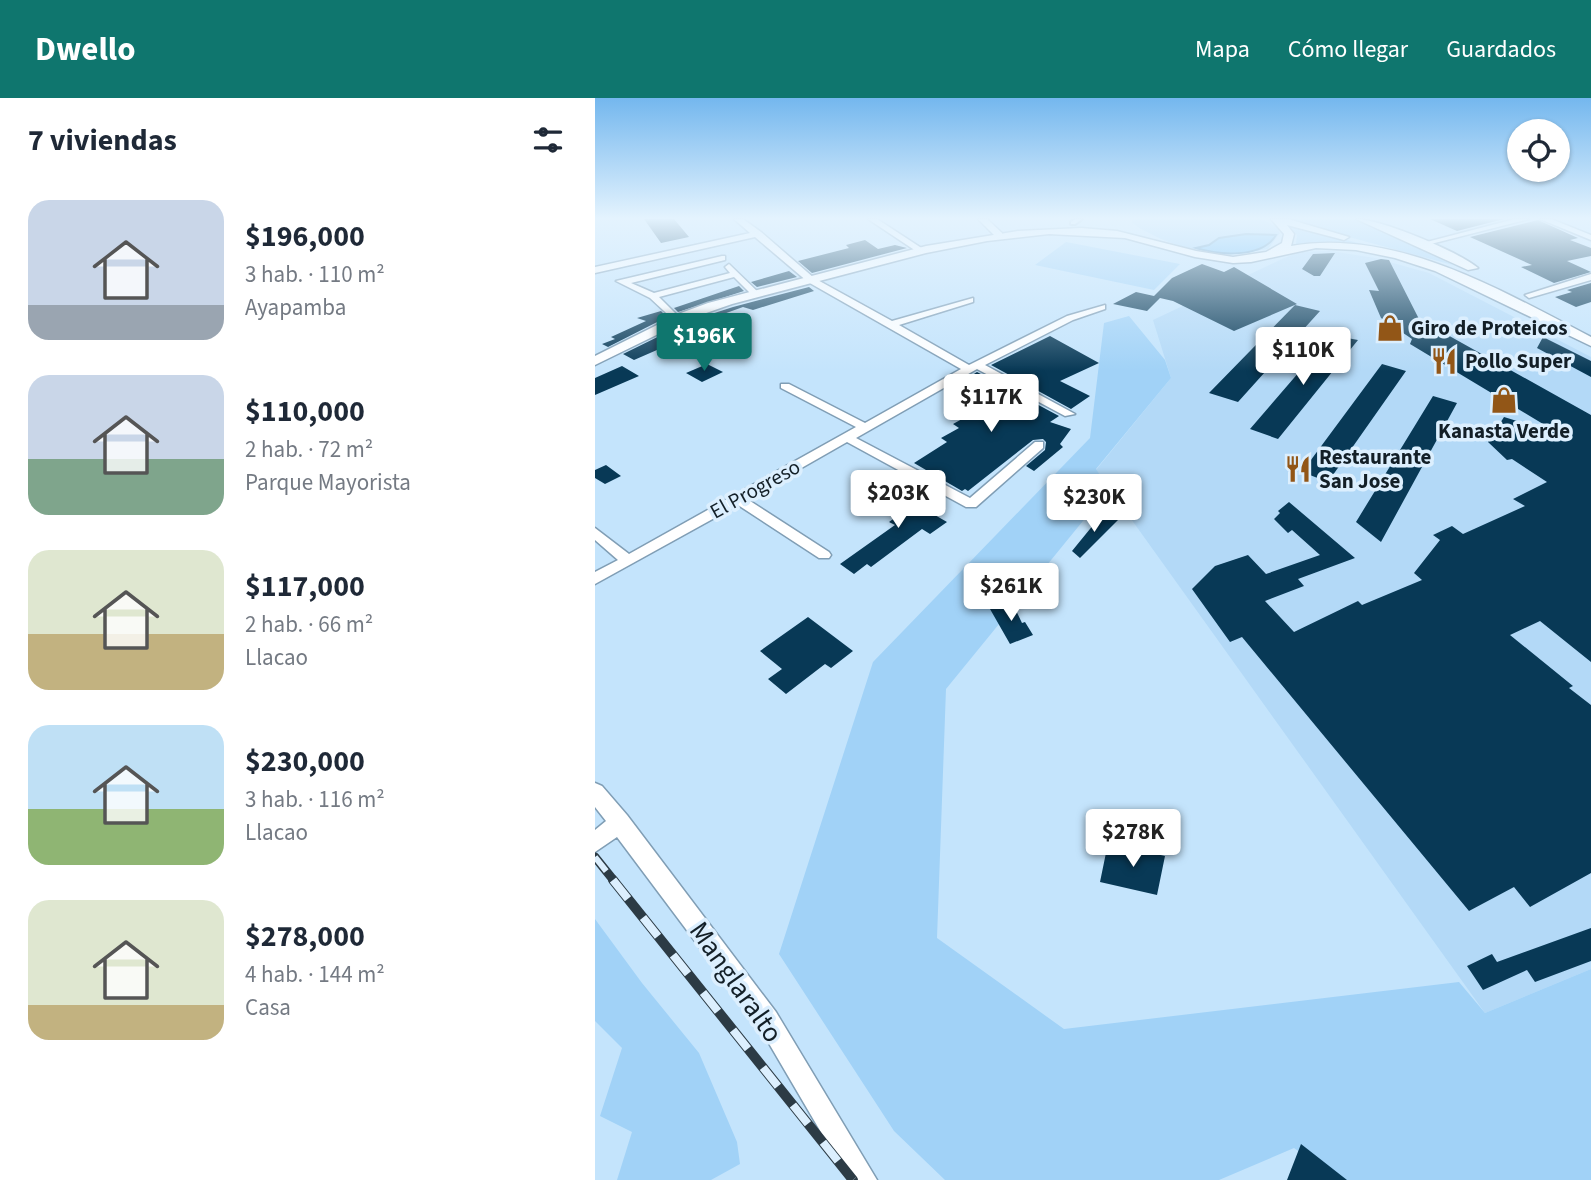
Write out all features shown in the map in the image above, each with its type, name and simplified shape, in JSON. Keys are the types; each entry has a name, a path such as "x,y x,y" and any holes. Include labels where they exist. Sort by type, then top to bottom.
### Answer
{"main road":[{"path":"595,361 677,320 712,306 851,269"},
{"path":"1436,269 1470,281 1591,342"},
{"path":"1466,269 1550,305"},
{"path":"1474,269 1479,272"}],"street":[{"path":"622,282 674,269"},
{"path":"732,269 757,294"},
{"path":"799,269 811,280 890,325 1069,414"},
{"path":"595,271 653,296 677,320"},
{"path":"653,296 736,274"},
{"path":"1529,295 1591,277"},
{"path":"890,325 970,300"},
{"name":"El Progreso","path":"595,579 973,367 1070,318 1102,307"},
{"path":"785,386 864,427"},
{"path":"846,438 971,505 1039,445"},
{"path":"738,499 824,555"},
{"path":"595,533 627,561"},
{"name":"Manglaralto","path":"595,792 768,1020 864,1180"},
{"path":"595,842 620,822"}],"shaded area":[{"path":"1056,269 1175,269 1154,290"},
{"path":"1260,269 1416,269 1429,273 1591,357 1591,969 1485,1013 1096,470 1171,378 1153,320"},
{"path":"1129,316 1165,360 1171,378 1096,469 1109,489 946,689 937,938 1064,1029 1459,982 1485,1013 1591,969 1591,1180 1341,1180 1294,1148 1219,1180 945,1180 894,1131 779,954 873,662 1090,438 1104,323"},
{"path":"595,919 642,983 699,1053 737,1142 740,1164 711,1180 617,1180 632,1132 600,1116 622,1048 595,1021"}],"building":[{"path":"1190,269 1224,272 1238,269 1297,304 1234,331 1173,301 1160,298 1147,311 1113,304 1136,292 1154,296 1172,278"},
{"path":"1303,269 1324,269 1320,276 1314,276"},
{"path":"1368,269 1394,269 1419,319 1591,415 1591,662 1540,621 1510,635 1573,686 1569,688 1591,705 1591,873 1530,907 1514,887 1469,911 1242,637 1230,642 1192,589 1215,566 1248,555 1266,574 1320,555 1292,530 1288,533 1274,519 1280,513 1278,511 1289,502 1355,558 1298,579 1304,586 1265,601 1294,632 1358,601 1362,605 1422,580 1414,573 1440,540 1433,535 1452,526 1463,534 1525,506 1513,499 1547,482 1512,459 1507,460 1488,442 1504,417 1547,430 1548,427 1410,344 1412,339 1381,318 1369,290 1379,291"},
{"path":"1526,269 1586,269 1591,272 1554,283"},
{"path":"789,271 797,277 757,287 751,282"},
{"path":"1591,283 1591,302 1576,307 1555,297 1572,292 1567,290"},
{"path":"739,286 744,291 678,312 674,308"},
{"path":"809,287 814,291 753,310 743,307 679,330 718,351 702,358 673,343 634,360 623,354 690,321"},
{"path":"1295,305 1320,311 1238,402 1209,393"},
{"path":"661,311 667,317 608,347 602,344 646,321 637,318"},
{"path":"1331,335 1358,340 1278,439 1250,429"},
{"path":"1050,336 1099,363 1060,381 1090,396 1071,409 991,365"},
{"path":"1543,337 1591,361 1591,377 1537,348"},
{"path":"707,364 723,372 702,382 686,373"},
{"path":"1382,364 1406,371 1328,482 1302,472"},
{"path":"622,366 639,376 595,395 595,378"},
{"path":"977,372 1059,416 1050,422 1071,429 1060,444 1063,447 1034,471 1026,466 1045,450 1046,442 1043,439 1033,440 968,491 962,491 914,463 947,442 941,438 959,428 953,424 962,419 948,410 972,396 954,387"},
{"path":"1433,396 1457,403 1381,542 1356,522"},
{"path":"606,465 621,476 605,484 595,478 595,470"},
{"path":"922,486 938,494 921,507 947,522 930,534 922,529 871,567 867,564 854,574 840,564 895,525 889,522 896,517 886,511"},
{"path":"1103,513 1118,520 1080,558 1072,551"},
{"path":"1012,602 1022,623 1025,622 1033,635 1010,644 990,609"},
{"path":"808,617 853,651 831,668 825,664 786,694 768,679 782,669 760,651"},
{"path":"1108,843 1165,856 1157,895 1100,882"},
{"path":"1591,928 1591,961 1535,982 1527,970 1483,990 1467,966 1492,954 1497,962"},
{"path":"1301,1144 1347,1180 1287,1180"}],"railway":[{"path":"595,857 615,882"},
{"path":"613,880 853,1180"}],"place":[{"name":"Giro de Proteicos","path":"1390,328"},
{"name":"Pollo Super","path":"1444,361"},
{"name":"Kanasta Verde","path":"1504,400"},
{"name":"Restaurante San Jose","path":"1298,469"}]}
